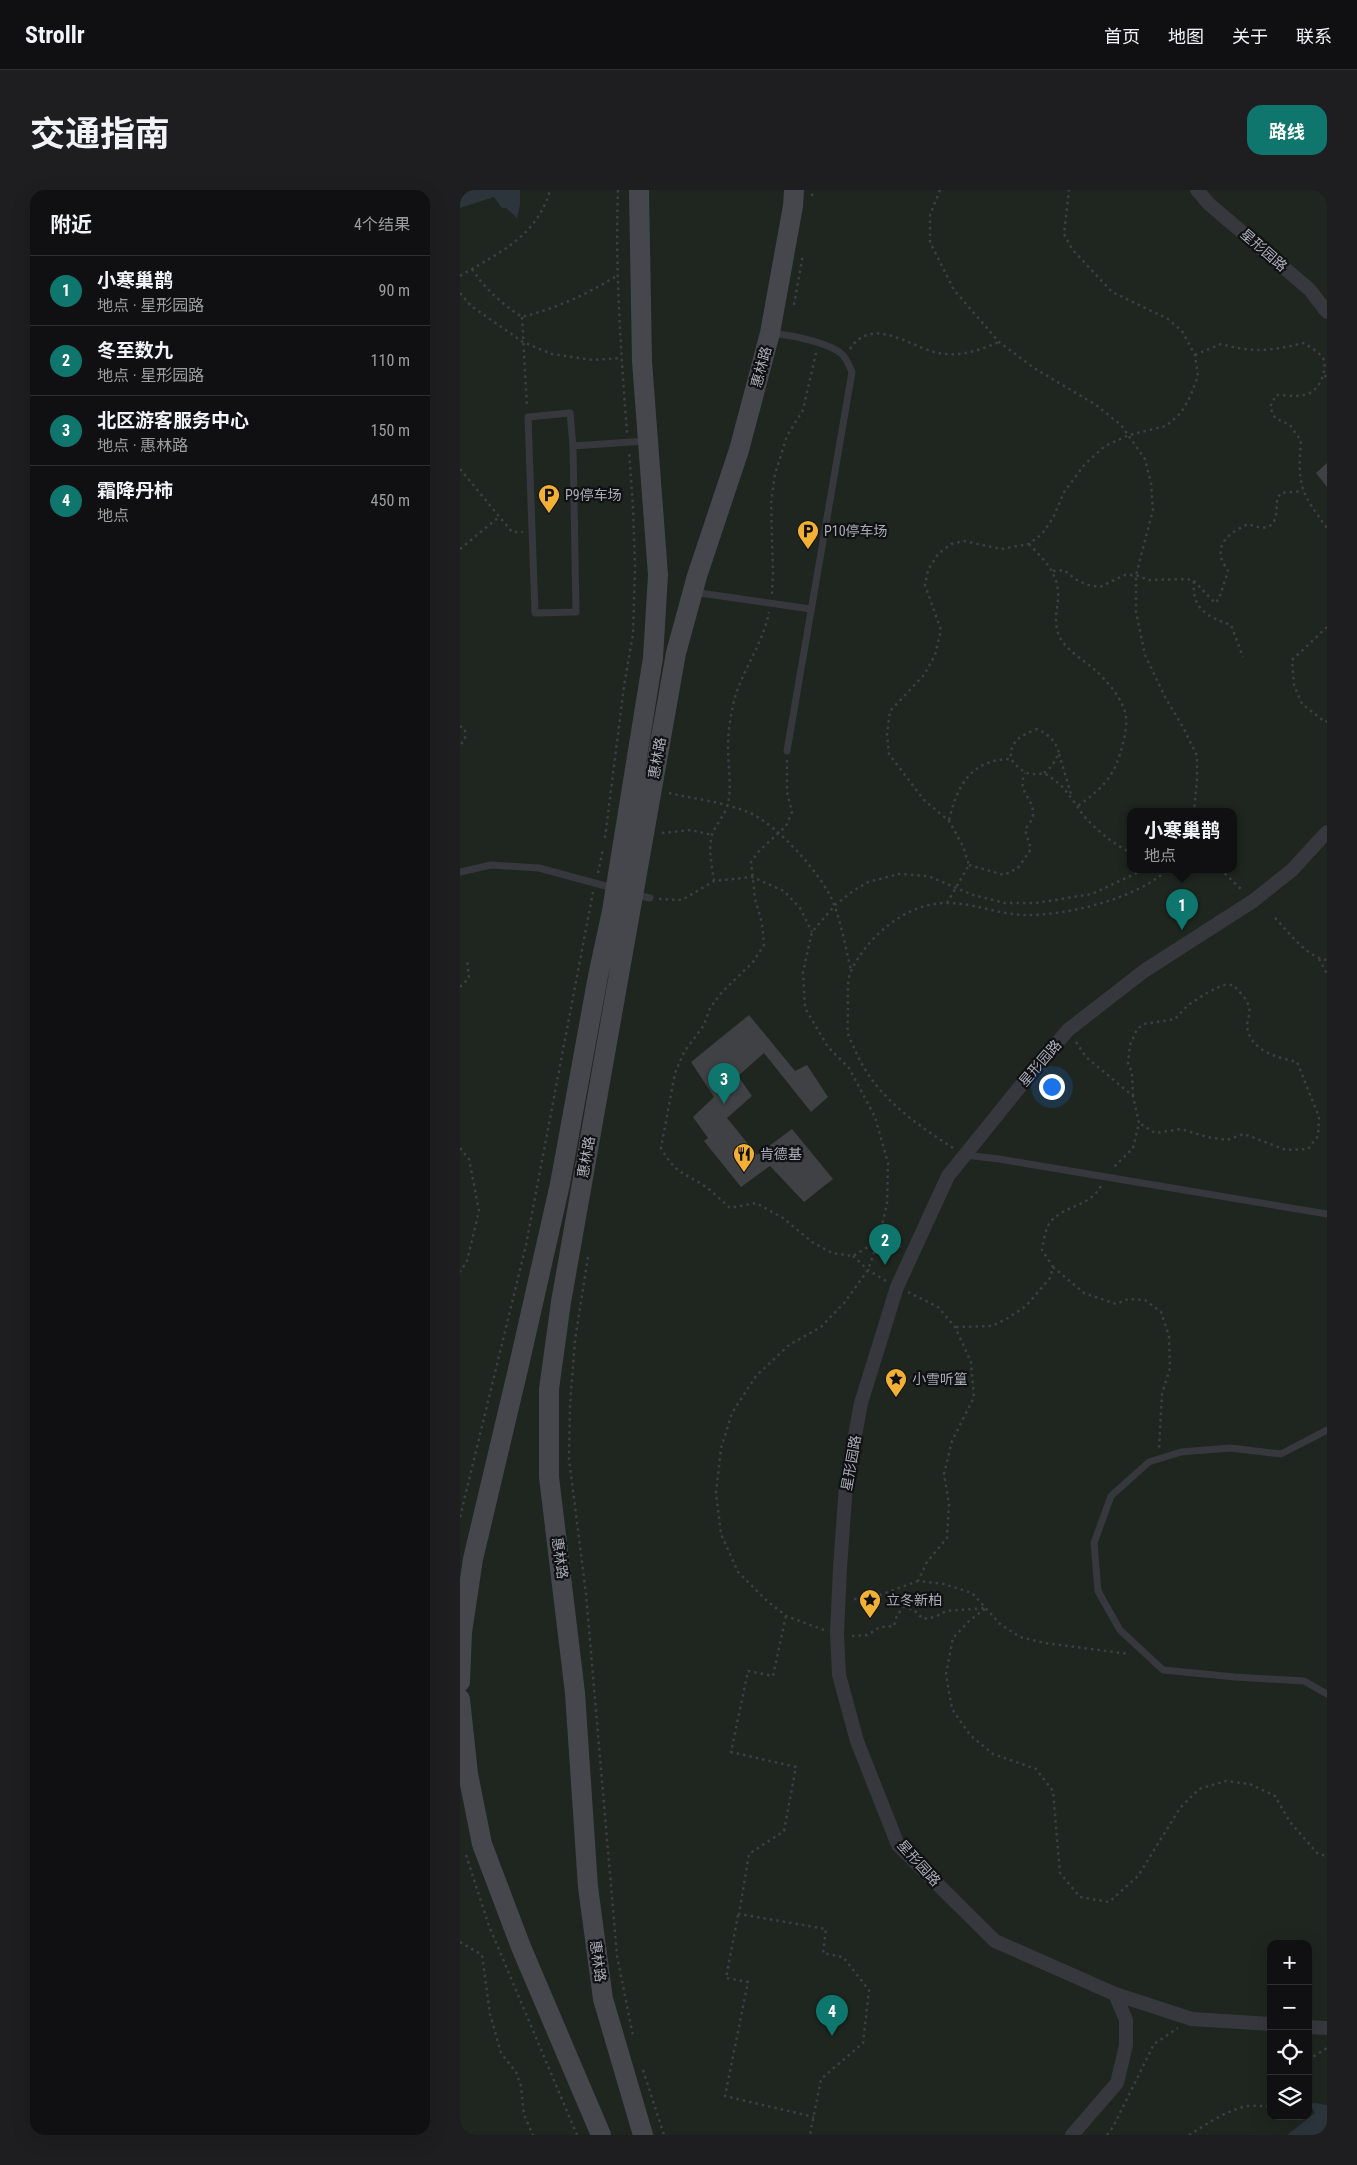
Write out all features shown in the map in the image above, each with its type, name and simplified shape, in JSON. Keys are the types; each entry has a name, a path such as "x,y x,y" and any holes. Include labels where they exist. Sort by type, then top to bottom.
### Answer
{"main road":[{"name":"惠林路","path":"460,1682 462,1632 473,1559 560,1184 633,894 653,658 658,575 642,361 639,190"},
{"name":"惠林路","path":"643,2135 603,1999 588,1887 575,1693 549,1477 549,1389 560,1302 676,653 693,592 739,450 770,333 793,206 794,190"},
{"path":"460,1699 468,1774 482,1844 521,1948 601,2135"}],"street":[{"name":"星形园路","path":"1197,190 1209,204 1309,289 1327,312"},
{"name":"星形园路","path":"1267,2024 1192,2019 1115,1994 995,1941 898,1845 857,1741 839,1675 837,1634 846,1484 861,1403 897,1288 948,1176 1068,1030 1144,971 1253,901 1292,870 1327,832"},
{"path":"1072,2135 1117,2083 1126,2045 1126,2020 1115,1994"},
{"path":"1312,2027 1327,2028"}],"lane":[{"path":"770,333 787,335 832,347 845,356 852,372 787,751"},
{"path":"570,413 573,446 576,612 535,613 528,416 570,413"},
{"path":"573,446 649,441"},
{"path":"693,592 811,609"},
{"path":"460,872 491,865 539,868 633,894"},
{"path":"964,1155 1106,1176 1327,1214"},
{"path":"1327,1430 1281,1454 1230,1448 1181,1452 1149,1462 1111,1496 1094,1543 1098,1591 1120,1630 1163,1670 1304,1681 1327,1694"}],"path":[{"path":"460,276 515,243 536,220 550,190"},
{"path":"460,1517 526,1245 595,884 604,846 624,686 633,634 634,518 621,358 616,233 618,190"},
{"path":"812,199 813,190"},
{"path":"940,190 930,215 930,242 954,290 999,342 1034,368 1096,404 1121,425 1145,459 1151,483 1153,510 1136,575 1136,612 1145,655 1197,756 1194,808"},
{"path":"947,903 968,865 962,846 949,820 924,800 889,754 887,734 890,711 924,676 935,655 940,630 925,585 928,570 938,554 951,544 964,541 1001,549 1029,544 1042,534 1053,518 1064,492 1085,464 1104,446 1129,435 1166,426 1181,413 1198,376 1195,356 1182,331 1168,319 1112,292 1072,250 1064,234 1069,190"},
{"path":"793,309 804,246"},
{"path":"472,269 482,284 500,302 522,316 546,311 591,292 618,275"},
{"path":"460,294 471,306 522,342 552,354 593,360 621,358"},
{"path":"522,316 522,342 528,416"},
{"path":"845,356 856,339 876,333 905,339 935,352 968,354 999,342"},
{"path":"1195,356 1221,344 1243,350 1256,351 1303,342 1315,350 1324,360 1327,381"},
{"path":"1325,375 1317,387 1305,396 1276,395 1270,406 1275,418 1290,425 1301,441 1298,470 1303,491 1327,528"},
{"path":"460,469 512,532 532,532"},
{"path":"1053,571 1064,570 1088,585 1100,587 1125,575 1136,575 1148,580 1187,579 1194,581 1215,603 1219,599 1228,571 1220,556 1224,541 1233,531 1248,524 1261,529 1271,526 1277,518 1277,498 1281,493 1303,491"},
{"path":"460,549 499,517"},
{"path":"1029,544 1053,571 1058,592 1055,613 1058,634 1070,650 1094,669 1114,689 1126,716 1124,738 1118,765 1106,783 1078,806"},
{"path":"1194,581 1192,594 1198,607 1214,619 1232,625 1243,657"},
{"path":"1327,627 1292,660 1294,685 1302,704 1325,722 1327,721"},
{"path":"460,726 465,729 465,738 460,746"},
{"path":"1058,753 1052,766 1044,773 1036,775 1025,773 1011,759 1010,751 1016,740 1037,729 1048,735 1056,744 1071,795"},
{"path":"787,751 788,792 792,812 786,826 778,832 751,862 755,900 762,923 764,945 753,962 722,992 710,1008 704,1025 684,1052 675,1073 661,1148 670,1165 705,1187 730,1208 756,1203 783,1218 812,1242 832,1253 853,1256 868,1270 897,1288 938,1307 955,1327 970,1362 974,1397 952,1441 944,1474 949,1504 947,1538 927,1562 918,1581"},
{"path":"949,820 957,790 967,777 978,767 997,759 1011,759"},
{"path":"968,865 1004,875 1018,868 1031,849 1025,830 1033,817 1032,805 1024,793 1022,780 1025,773"},
{"path":"1044,773 1056,780 1071,795 1100,833 1127,850"},
{"name":"惠林路","path":"668,801 671,785"},
{"path":"670,793 750,813 778,832 814,870 835,905 851,970 848,992 848,1034 860,1062 876,1088 916,1124 964,1155"},
{"path":"660,842 664,825"},
{"path":"662,833 691,830 712,835"},
{"path":"986,1608 946,1611 935,1617 923,1619 914,1610 904,1607 897,1615 894,1626 880,1627 867,1635 856,1637 820,1630 786,1616 766,1600 738,1572 721,1534 716,1493 721,1448 732,1413 756,1376 789,1345 821,1327 844,1303 868,1270 878,1241 887,1204 888,1163 875,1117 849,1068 828,1047 805,1008 802,972 812,932 835,905 868,882 899,874 928,876 973,896 1004,903 1036,903 1092,894 1137,873"},
{"path":"851,970 871,942 896,919 925,907 947,903 1022,915 1058,912 1092,905 1123,895 1159,878 1164,873"},
{"path":"1224,873 1253,901"},
{"path":"633,894 682,900 714,881 752,877 784,891 800,908 812,932"},
{"path":"1275,918 1319,959 1327,974"},
{"path":"460,987 469,978 467,959"},
{"path":"1319,959 1327,960"},
{"path":"1139,1123 1155,1133 1181,1129 1207,1137 1227,1140 1244,1134 1286,1150 1308,1149 1318,1136 1319,1118 1296,1062 1260,1049 1250,1037 1247,1024 1250,1008 1241,993 1233,985 1223,985 1207,993 1188,1006 1175,1019 1144,1024 1137,1029 1130,1046 1128,1063 1132,1073 1133,1096 1139,1123 1133,1148 1106,1176 1099,1190 1084,1204 1053,1219 1046,1229 1042,1250 1052,1267 1084,1293 1116,1304 1128,1299 1145,1300 1161,1312 1169,1336 1170,1368 1162,1394 1159,1459"},
{"path":"1068,1030 1086,1057 1133,1096"},
{"path":"460,1148 469,1159 479,1212 467,1261 460,1272"},
{"path":"853,1256 878,1241 892,1241 912,1254"},
{"name":"惠林路","path":"589,1252 575,1340 570,1405 569,1459 586,1594 616,1956 633,2038"},
{"path":"955,1327 992,1326 1008,1318 1026,1306 1050,1278 1052,1267"},
{"path":"854,1599 869,1599 918,1581 944,1584 972,1593 1000,1624 1020,1637 1045,1643 1124,1652 1153,1661"},
{"path":"986,1608 970,1620 953,1638 946,1674 952,1709 970,1735 993,1754 1036,1769 1053,1791 1060,1873 1080,1897 1109,1902 1138,1876 1180,1808 1199,1789 1226,1781 1250,1784 1276,1796 1295,1828 1318,1854 1327,1856"},
{"path":"786,1616 773,1676 748,1671 731,1752 796,1767 784,1831 749,1854 726,1978 748,1982 725,2096 814,2117"},
{"path":"465,1848 489,1926 577,2135"},
{"path":"738,1914 826,1929 823,1953 843,1957 869,1990 863,2043 821,2079 810,2135"},
{"path":"460,1942 482,1955 490,2014 501,2053 516,2072 521,2086 524,2115 533,2135"},
{"path":"1107,2135 1113,2127 1154,2044 1192,2019"},
{"path":"1312,2057 1327,2048"},
{"path":"642,2065 664,2135"},
{"path":"1189,2135 1236,2109 1248,2106 1267,2106"}],"shaded area":[{"path":"460,190 1327,190 1327,2135 460,2135"},
{"path":"460,190 520,190 520,205 517,218 506,208 502,208 494,197 460,208"},
{"path":"1312,2104 1327,2105 1327,2135 1287,2135 1306,2120 1312,2120 1312,2115 1315,2113"}],"building":[{"path":"1327,463 1327,487 1316,473"},
{"path":"749,1015 795,1071 807,1065 828,1097 811,1112 764,1053 738,1076 752,1096 727,1118 757,1155 792,1129 833,1179 804,1202 770,1166 741,1187 704,1141 708,1138 693,1117 714,1097 691,1062"}],"place":[{"name":"P9停车场","path":"549,514"},
{"name":"P10停车场","path":"808,550"},
{"name":"小寒巢鹊","path":"1182,930"},
{"name":"北区游客服务中心","path":"724,1104"},
{"name":"肯德基","path":"744,1173"},
{"name":"冬至数九","path":"885,1265"},
{"name":"小雪听篁","path":"896,1398"},
{"name":"立冬新柏","path":"870,1619"},
{"name":"霜降丹柿","path":"832,2036"}]}
